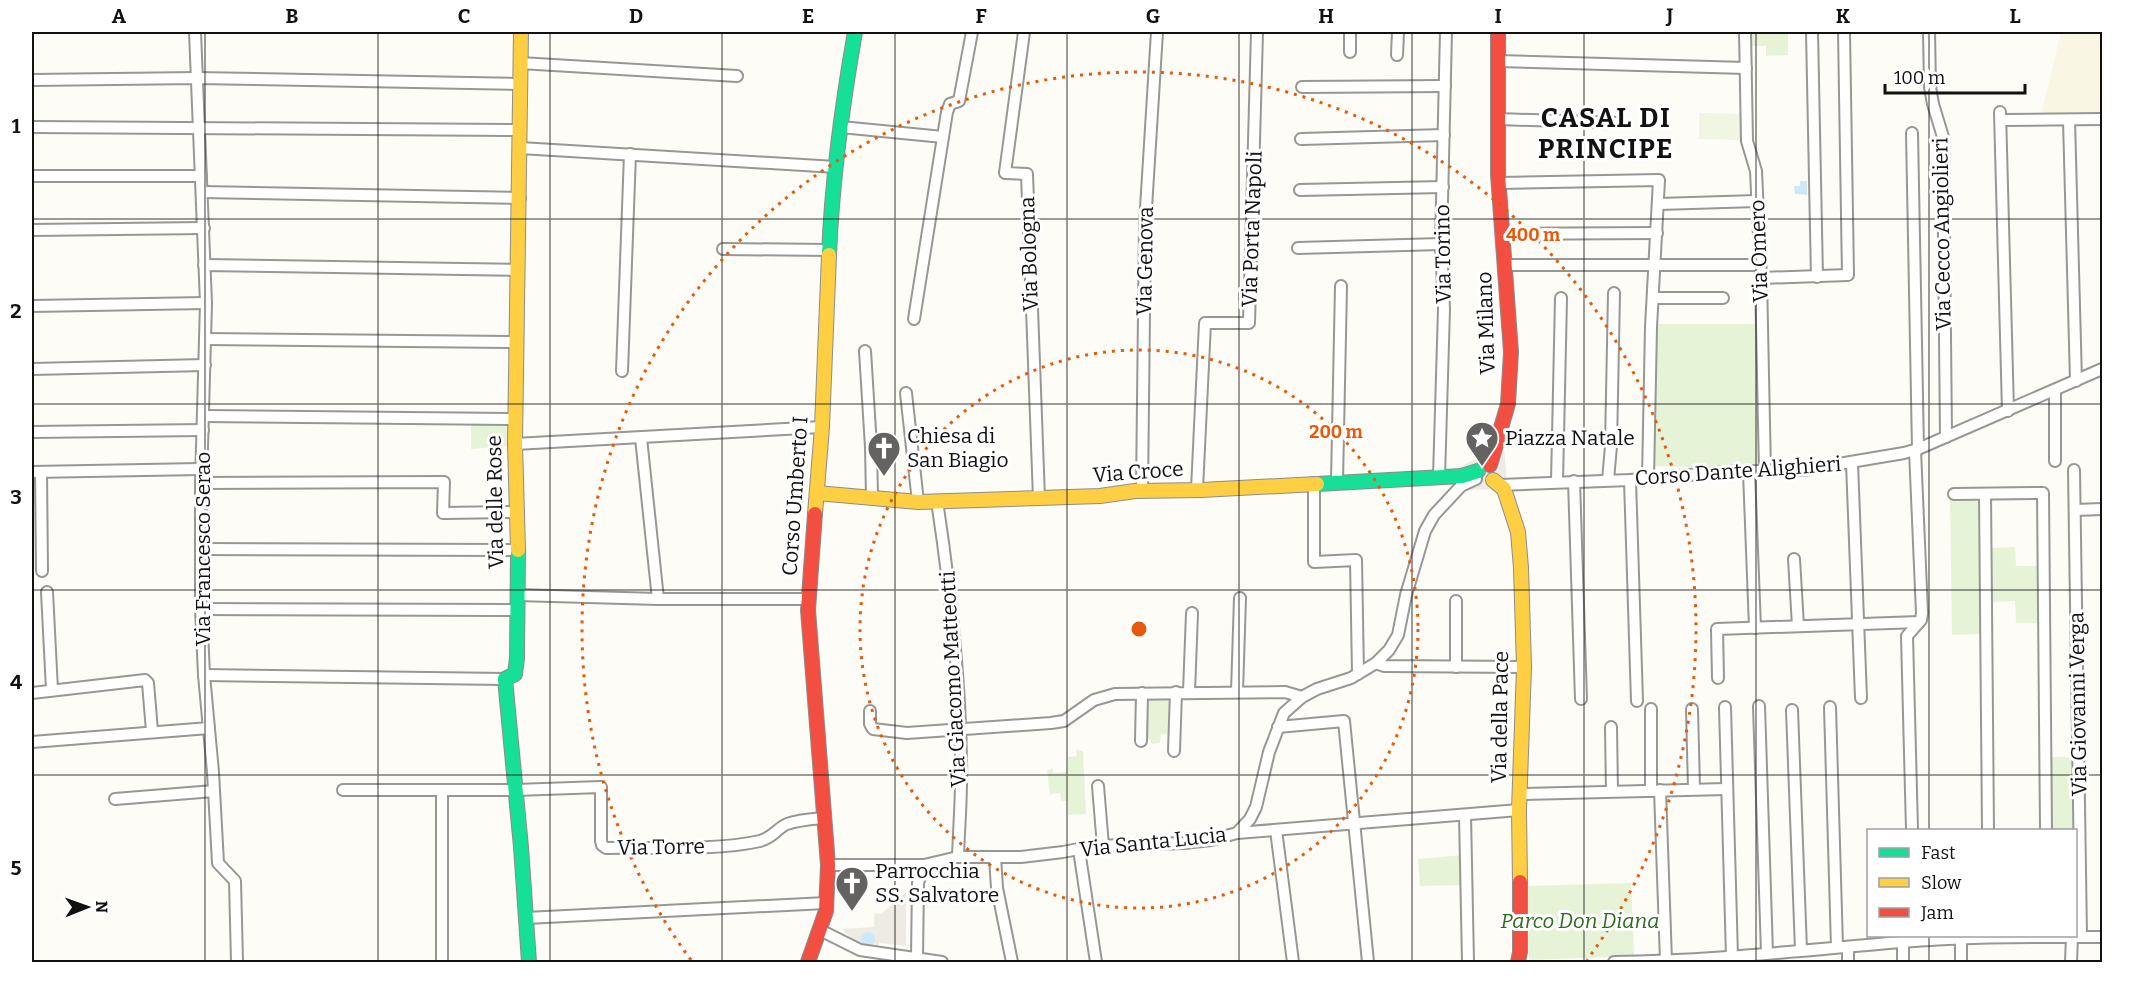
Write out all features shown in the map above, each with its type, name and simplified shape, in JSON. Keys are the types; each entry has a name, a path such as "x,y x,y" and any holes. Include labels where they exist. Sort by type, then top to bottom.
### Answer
{"street":[{"name":"Via Francesco Serao","path":"195,32 206,303 201,469 201,609 218,863 235,881 237,963"},
{"name":"Via delle Rose","path":"520,32 520,198 515,419 518,512 517,595 515,674 505,678 529,963"},
{"name":"Corso Umberto I","path":"808,963 820,930 826,903 828,865 809,599 822,427 831,210 855,32"},
{"path":"915,319 943,137 950,104 959,101 972,32"},
{"name":"Via Bologna","path":"1024,32 1005,173 1027,174 1039,498"},
{"name":"Via Genova","path":"1142,490 1144,224 1157,32"},
{"name":"Via Porta Napoli","path":"1197,489 1205,323 1249,323 1257,32"},
{"path":"1350,32 1350,52"},
{"path":"1397,55 1398,32"},
{"name":"Via Torino","path":"1439,477 1444,309 1441,244 1446,32"},
{"name":"Via Milano","path":"1482,471 1504,419 1509,395 1511,358 1500,183 1498,32"},
{"name":"Via Omero","path":"1745,32 1748,141 1756,171 1766,472"},
{"path":"1812,32 1817,277"},
{"path":"1761,278 1848,275 1844,32"},
{"name":"Via Cecco Angiolieri","path":"1929,32 1930,87 1943,136 1946,437"},
{"path":"1497,61 1746,68"},
{"path":"520,63 737,76"},
{"path":"32,80 197,78 520,84"},
{"path":"1302,87 1445,86"},
{"path":"2008,411 2001,116 2068,120 2103,119"},
{"path":"1498,118 1619,123"},
{"path":"2068,120 2076,381"},
{"path":"32,127 520,130"},
{"path":"841,127 943,137"},
{"path":"1912,132 1916,450 1922,613 1919,622 1907,636 1912,829"},
{"path":"1301,139 1444,135"},
{"path":"520,148 836,168"},
{"path":"622,371 630,154"},
{"path":"32,176 201,176"},
{"path":"1500,183 1659,180 1648,478"},
{"path":"1300,190 1443,187"},
{"path":"202,192 520,198"},
{"path":"1659,204 1757,201"},
{"path":"32,230 204,228"},
{"path":"1503,234 1657,233"},
{"path":"1298,248 1441,244"},
{"path":"723,249 829,250"},
{"path":"1505,265 1760,265"},
{"path":"204,266 518,270"},
{"path":"1337,482 1341,286"},
{"path":"1608,480 1611,446 1614,293"},
{"path":"1557,482 1561,298"},
{"path":"1653,298 1723,298"},
{"path":"32,306 206,303"},
{"path":"206,339 517,342"},
{"path":"865,351 872,497"},
{"path":"32,369 205,365"},
{"name":"Corso Dante Alighieri","path":"1497,482 1630,480 1803,470 1852,463 1916,450 2103,369"},
{"path":"2055,390 2055,461"},
{"path":"906,393 918,502"},
{"path":"203,416 515,419"},
{"path":"515,444 822,427"},
{"path":"32,432 202,430"},
{"path":"641,438 658,599"},
{"path":"1852,463 1861,698"},
{"path":"42,571 36,472 201,469"},
{"name":"Via Giovanni Verga","path":"2074,470 2076,829"},
{"path":"1482,471 1484,482 1497,482"},
{"name":"Via Croce","path":"817,493 918,502 1100,496 1142,490 1389,481 1462,476 1482,471"},
{"name":"Via Santa Lucia","path":"828,865 924,865 958,857 1022,856 1103,846 1184,843 1211,840 1237,833 1250,819 1256,807 1269,752 1284,713 1302,697 1358,674 1376,663 1389,650 1398,635 1406,595 1425,531 1434,515 1461,486 1482,471"},
{"path":"1749,472 1755,628"},
{"path":"1630,480 1638,701"},
{"path":"1574,481 1581,699"},
{"path":"201,483 444,482 442,513 518,512"},
{"name":"Via della Pace","path":"1497,482 1504,489 1518,532 1521,568 1524,667 1519,810 1520,952 1518,963"},
{"path":"1314,483 1314,562 1356,560 1358,674"},
{"path":"1954,494 2043,494 2046,829"},
{"path":"1985,494 1988,829"},
{"name":"Via Giacomo Matteotti","path":"937,501 950,586 960,729 958,857"},
{"path":"2075,510 2103,509"},
{"path":"201,549 517,550"},
{"path":"1794,559 1798,626"},
{"path":"46,592 52,690"},
{"path":"517,595 658,599 809,599"},
{"path":"1237,692 1240,598"},
{"path":"1456,601 1456,667"},
{"path":"201,609 516,610"},
{"path":"1189,692 1192,613"},
{"path":"1718,678 1717,629 1919,622"},
{"path":"1376,663 1383,666 1524,667"},
{"path":"204,675 505,678"},
{"path":"32,693 145,680 148,683 152,731"},
{"path":"1174,751 1176,692"},
{"path":"870,711 870,724 873,729 907,733 1064,721 1094,700 1115,694 1286,692 1302,697"},
{"path":"1141,741 1142,693"},
{"path":"1725,706 1734,959"},
{"path":"1759,706 1767,953"},
{"path":"1830,707 1842,947 1848,963"},
{"path":"1651,709 1666,962"},
{"path":"1692,709 1694,789"},
{"path":"1792,710 1794,954"},
{"path":"1278,727 1344,721 1368,963"},
{"path":"1611,727 1612,792"},
{"path":"32,742 209,728"},
{"name":"Via Torre","path":"515,790 601,786 601,841 606,848 711,846 758,841 775,835 780,828 790,823 824,818"},
{"path":"1098,786 1103,846"},
{"path":"442,789 442,963"},
{"path":"1520,794 1727,789"},
{"path":"343,790 515,790"},
{"path":"115,799 214,791"},
{"path":"1237,833 1519,810"},
{"path":"1466,815 1468,963"},
{"path":"1276,830 1293,963"},
{"path":"1079,850 1096,963"},
{"path":"995,857 998,888 1012,963"},
{"path":"917,958 918,883 924,865"},
{"path":"526,918 826,903"},
{"path":"820,930 860,950 942,963"},
{"path":"1614,963 1734,959 1767,953 1794,954 1903,942 1915,938 1961,940 1988,937"},
{"path":"2076,937 2103,937"},
{"name":"Via Giovanni Verga","path":"2071,963 2076,937"},
{"path":"1961,940 1961,963"},
{"path":"1903,942 1903,963"}],"shaded area":[{"path":"2061,32 2102,32 2102,113 2041,115"},
{"name":"Piazza Natale","path":"1489,445 1504,446 1507,485 1504,489 1467,490 1461,486 1462,475 1458,468 1481,456"},
{"path":"906,892 906,946 879,943 878,949 857,944 842,929 874,927 874,913 881,914"}],"green space":[{"path":"1749,32 1788,32 1788,55 1766,56 1766,46 1749,46"},
{"path":"1699,113 1741,114 1741,140 1699,139"},
{"path":"1655,324 1757,324 1760,458 1754,469 1653,466"},
{"path":"471,422 508,422 511,446 471,449"},
{"path":"1950,500 1980,500 1981,634 1952,635"},
{"path":"2015,547 2016,566 2038,566 2039,623 2016,623 2015,601 1991,602 1990,548"},
{"path":"1172,698 1170,735 1161,734 1160,743 1151,744 1151,740 1145,739 1146,699"},
{"path":"1076,750 1083,751 1086,814 1068,815 1068,801 1061,801 1060,793 1050,794 1047,771 1053,768 1053,773 1068,772 1068,757 1077,756"},
{"path":"2050,757 2074,757 2075,829 2051,829"},
{"path":"1463,855 1464,885 1420,886 1418,859"},
{"name":"Parco Don Diana","path":"1631,883 1634,956 1529,960 1527,886"}],"water":[{"path":"1800,181 1807,181 1807,195 1795,194 1794,186 1800,186"},
{"path":"865,932 871,932 875,939 871,946 865,946 861,942 861,936"}],"traffic: fast":[{"path":"829,255 838,143 855,32"},
{"path":"1317,484 1462,476 1478,471"},
{"path":"518,550 517,658 515,674 505,679 529,962"}],"traffic: slow":[{"path":"518,550 515,444 521,32"},
{"path":"815,514 822,427 829,255"},
{"path":"1493,480 1504,489 1518,532 1521,568 1524,667 1519,810 1520,882"},
{"path":"817,493 918,502 1100,496 1135,491 1317,484"}],"traffic: jam":[{"path":"1490,465 1508,404 1511,352 1498,175 1498,32"},
{"path":"808,962 826,911 828,865 808,610 815,514"},
{"path":"1518,962 1520,882"}],"place":[{"name":"Piazza Natale","path":"1482,467"},
{"name":"Chiesa di San Biagio","path":"884,477"},
{"name":"Parrocchia SS. Salvatore","path":"852,912"}],"district":[{"name":"CASAL DI PRINCIPE","path":"1606,134"}]}
